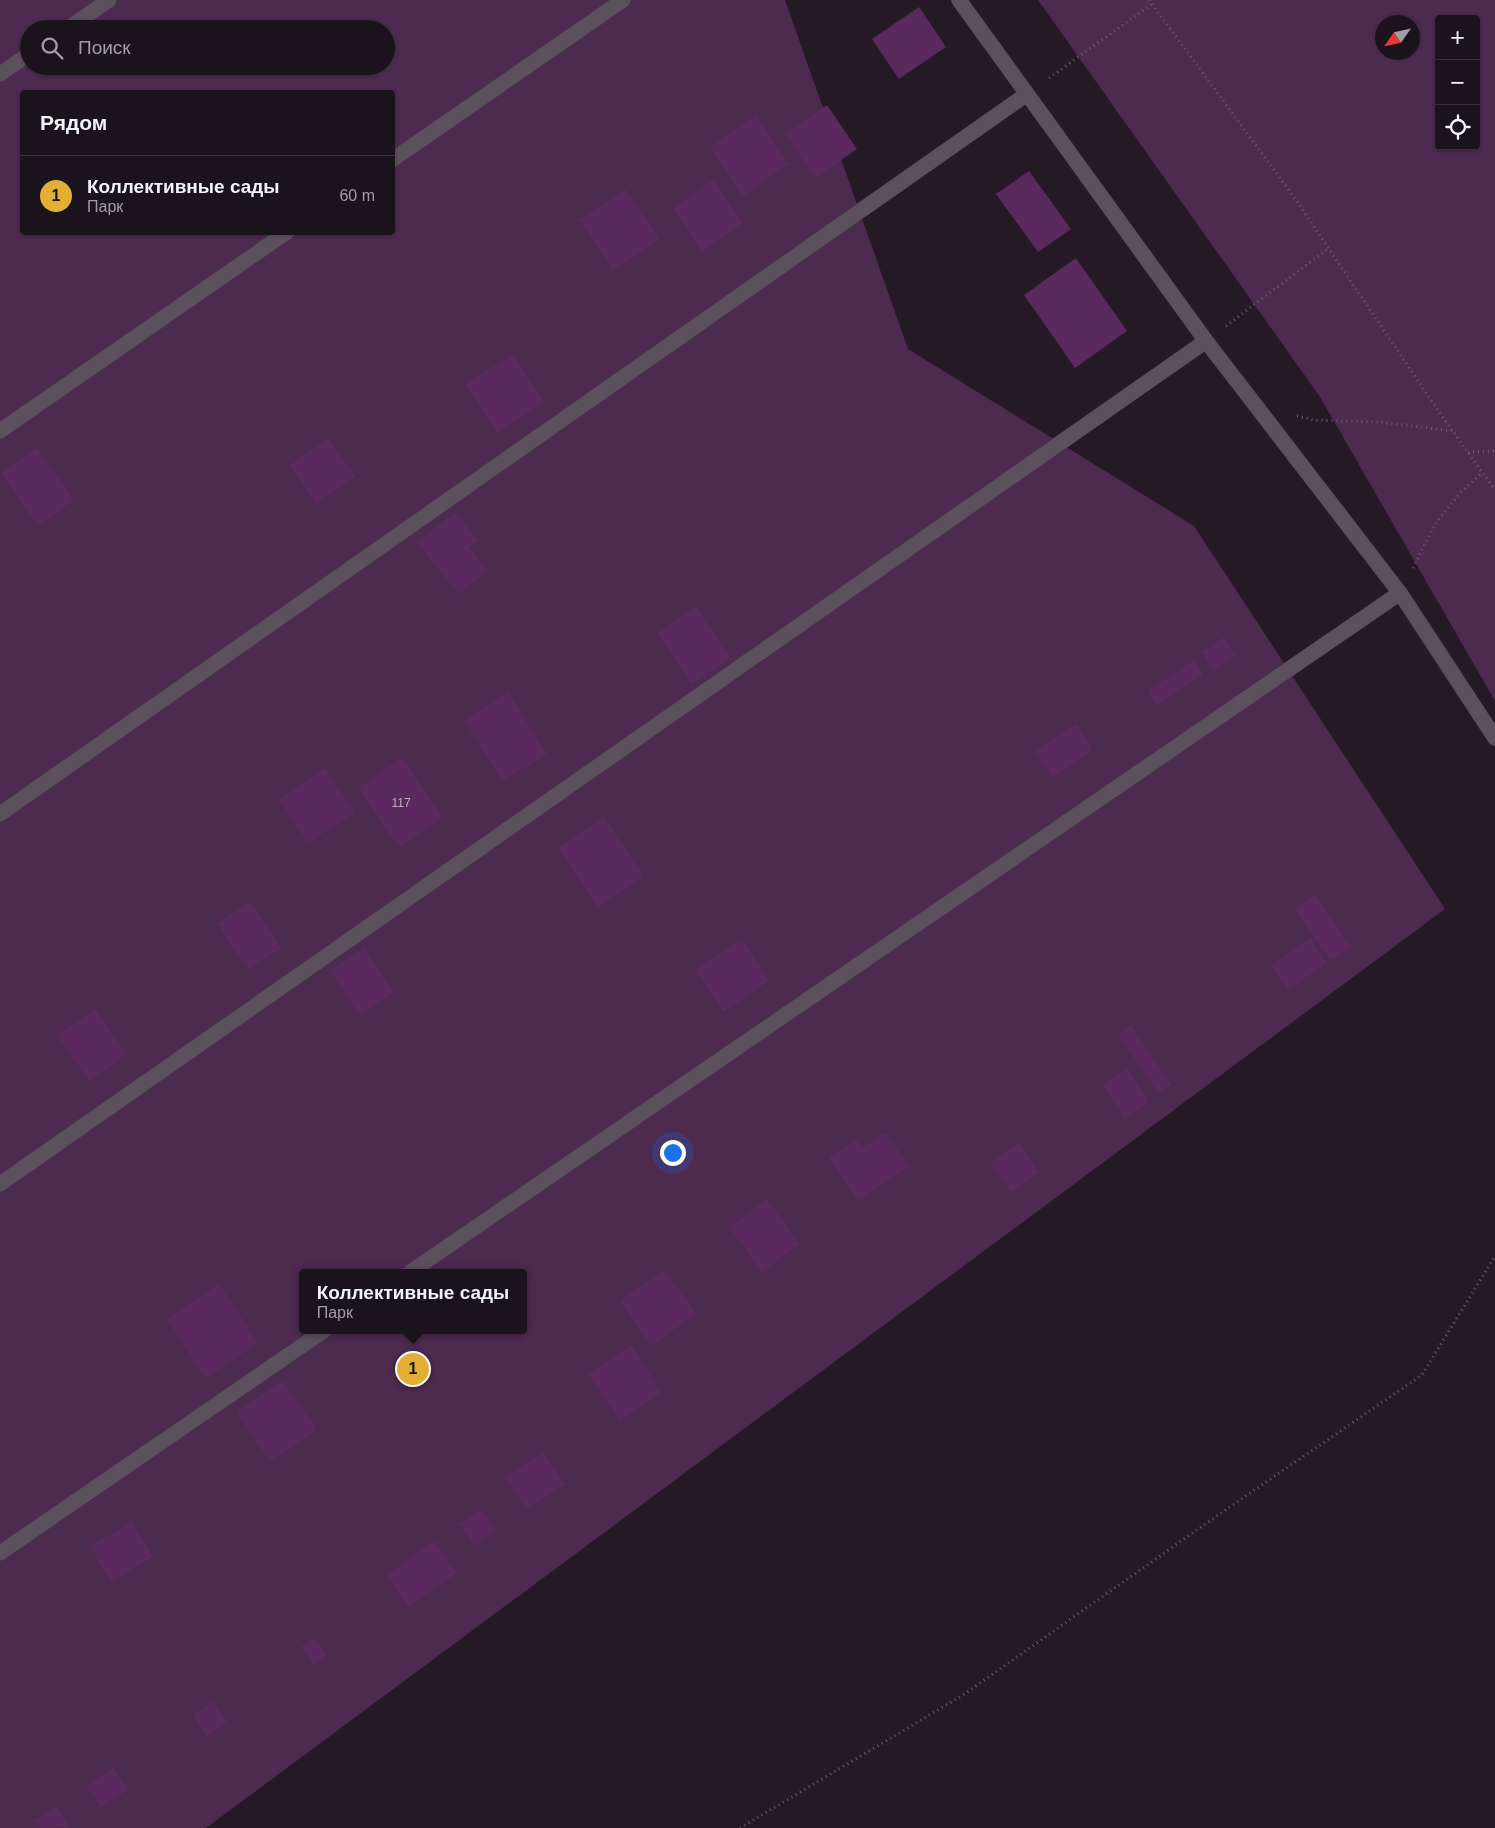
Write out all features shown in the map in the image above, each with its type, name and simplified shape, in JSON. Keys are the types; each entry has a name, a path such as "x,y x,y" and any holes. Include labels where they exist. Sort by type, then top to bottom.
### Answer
{"street":[{"path":"80,20 110,0"},
{"path":"395,158 623,0"},
{"path":"959,0 1206,341 1400,593 1495,738"},
{"path":"0,74 20,60"},
{"path":"0,814 1027,94"},
{"path":"0,431 283,235"},
{"path":"0,1184 1206,341"},
{"path":"415,1269 1400,593"},
{"path":"0,1553 319,1334"}],"path":[{"path":"1027,94 1150,2 1294,197 1453,432 1495,490"},
{"path":"1206,341 1329,248"},
{"path":"1256,405 1313,420 1380,422 1453,432"},
{"path":"1468,452 1495,451"},
{"path":"1400,593 1435,524 1459,494 1482,472"},
{"path":"740,1828 963,1695 1422,1375 1495,1256"}],"shaded area":[{"path":"0,0 785,0 908,349 1194,526 1445,909 206,1828 0,1828"},
{"path":"1038,0 1495,0 1495,701 1320,397"}],"building":[{"path":"919,7 946,47 899,79 872,39"},
{"path":"827,105 857,149 815,178 785,134"},
{"path":"756,115 789,164 743,196 710,147"},
{"path":"1029,171 1071,229 1038,252 996,194"},
{"path":"713,180 743,224 702,252 673,208"},
{"path":"625,189 659,239 613,270 579,220"},
{"path":"1076,258 1127,331 1075,368 1024,295"},
{"path":"513,354 544,403 497,433 466,384"},
{"path":"328,438 356,477 316,504 290,465"},
{"path":"37,448 74,500 38,526 1,473"},
{"path":"456,512 478,540 469,547 488,571 458,594 417,542"},
{"path":"696,607 730,658 691,684 658,633"},
{"path":"1224,637 1237,655 1214,671 1202,652"},
{"path":"1194,660 1203,675 1157,705 1147,691"},
{"path":"508,692 547,754 503,781 464,720"},
{"path":"1076,724 1093,750 1052,777 1034,752"},
{"path":"402,758 443,817 399,847 358,788"},
{"path":"325,768 355,812 308,843 279,799"},
{"path":"604,817 644,877 598,908 558,848"},
{"path":"1315,894 1351,947 1330,960 1295,908"},
{"path":"250,902 281,948 249,970 217,924"},
{"path":"1310,938 1327,963 1288,990 1271,966"},
{"path":"742,939 769,981 723,1012 696,970"},
{"path":"364,948 394,992 360,1016 330,971"},
{"path":"95,1009 127,1054 89,1081 57,1035"},
{"path":"1131,1025 1171,1085 1158,1093 1118,1034"},
{"path":"1127,1068 1149,1102 1124,1118 1102,1084"},
{"path":"886,1132 909,1167 858,1201 829,1157 856,1139 862,1148"},
{"path":"1019,1143 1039,1172 1011,1192 990,1162"},
{"path":"767,1199 800,1244 762,1272 729,1227"},
{"path":"665,1270 696,1314 651,1346 620,1301"},
{"path":"219,1284 258,1343 206,1378 167,1319"},
{"path":"631,1345 662,1393 620,1421 588,1374"},
{"path":"283,1381 317,1430 270,1462 237,1412"},
{"path":"543,1452 565,1484 527,1510 505,1478"},
{"path":"481,1509 496,1531 474,1546 459,1524"},
{"path":"132,1522 153,1557 111,1582 90,1546"},
{"path":"435,1541 457,1573 408,1606 386,1575"},
{"path":"314,1638 327,1655 313,1664 301,1647"},
{"path":"214,1701 227,1722 207,1736 193,1715"},
{"path":"113,1768 128,1790 101,1807 86,1786"},
{"path":"56,1807 70,1827 40,1828 35,1820"}],"place":[{"name":"Коллективные сады","path":"413,1369"}]}
